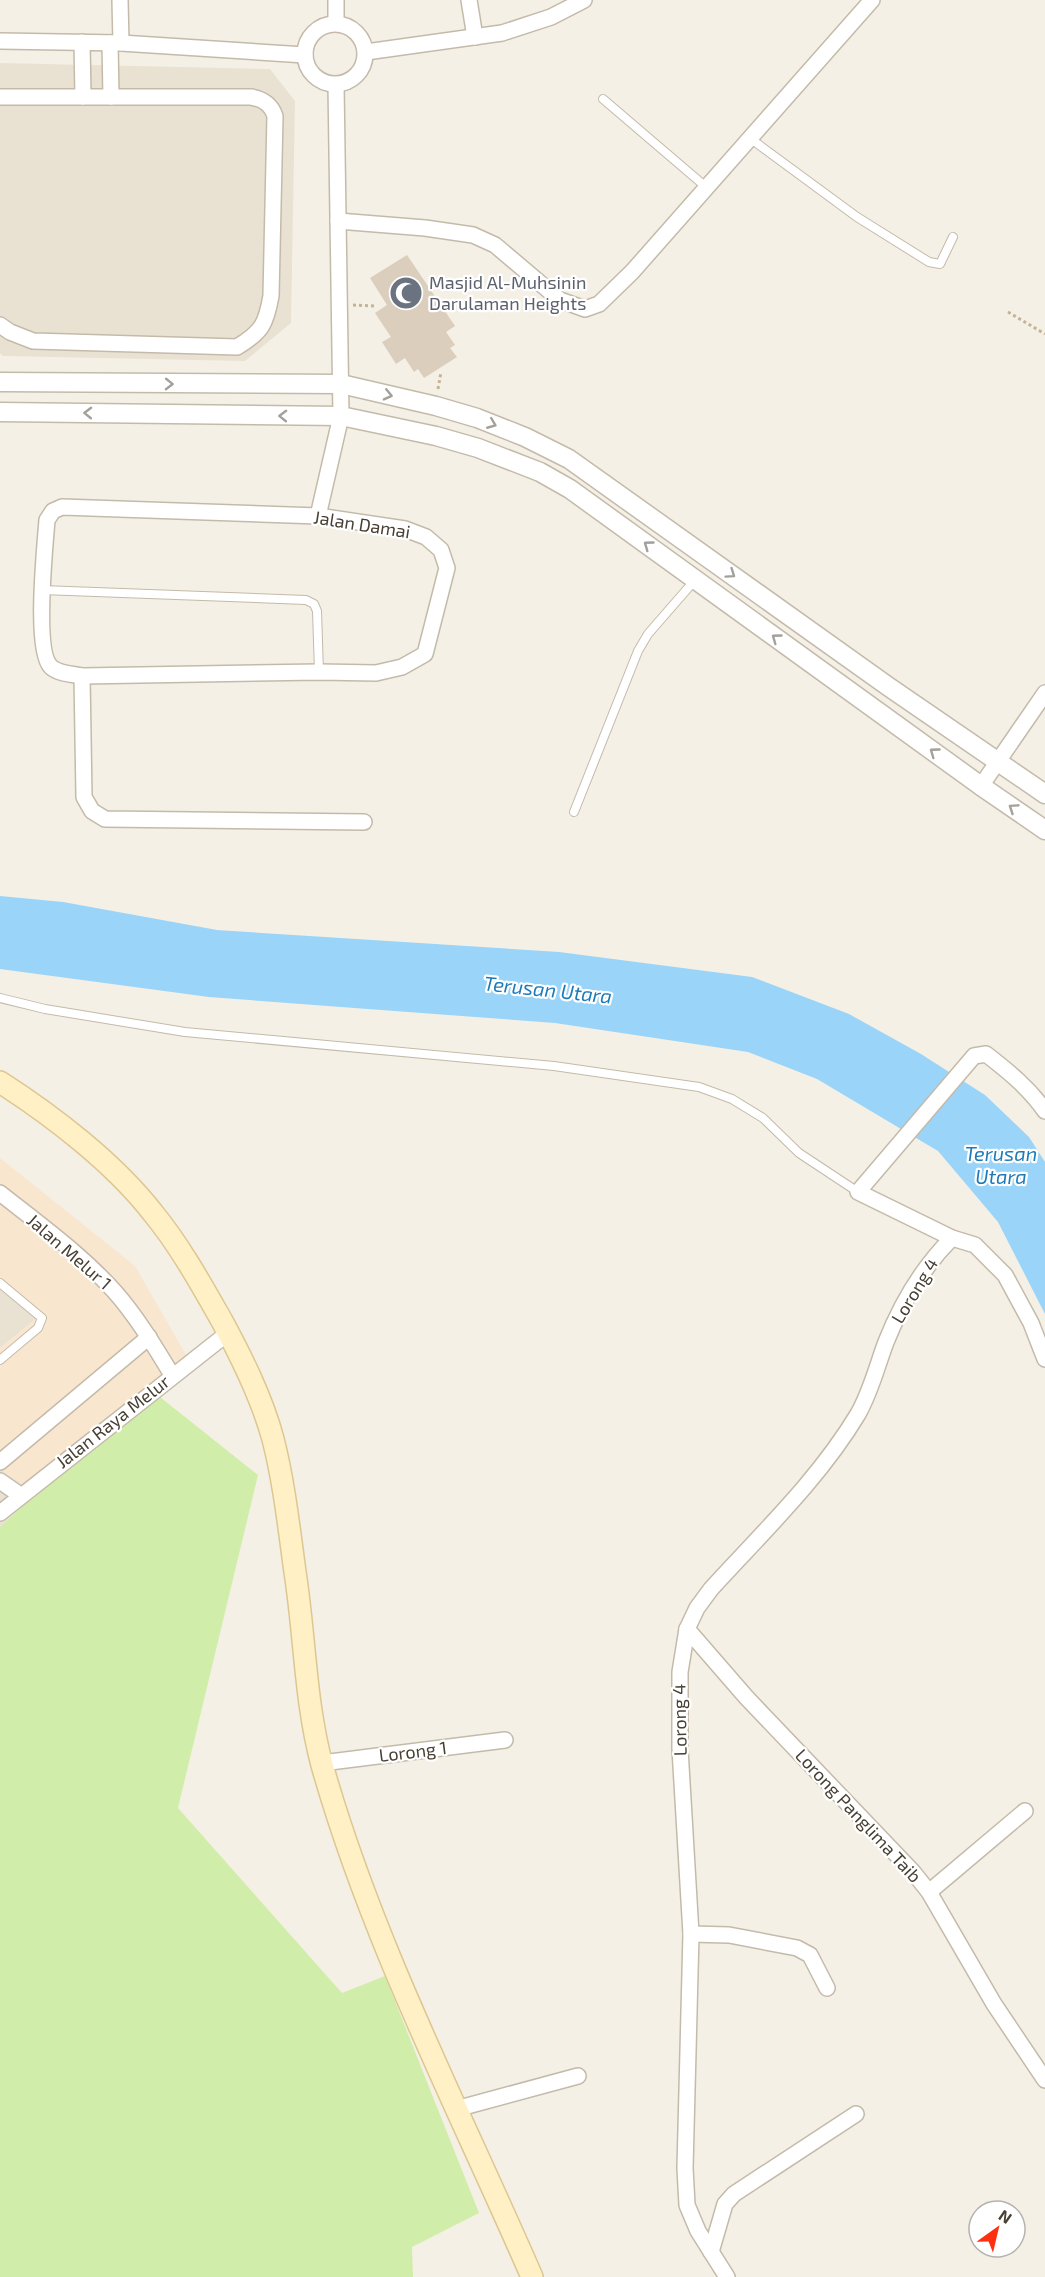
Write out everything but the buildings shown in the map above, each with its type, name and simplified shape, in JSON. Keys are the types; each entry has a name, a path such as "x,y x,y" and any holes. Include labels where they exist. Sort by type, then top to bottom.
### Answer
{"main road":[{"path":"0,1082 33,1103 101,1159 153,1212 193,1270 254,1385 273,1439 298,1588 310,1711 322,1763 352,1862 384,1943 532,2277"}],"street":[{"path":"111,98 120,0"},
{"path":"336,0 336,23"},
{"path":"470,0 475,37"},
{"path":"366,52 502,33 526,27 584,0"},
{"path":"338,221 425,228 473,235 495,245 560,300 585,309 599,304 632,272 872,0"},
{"path":"336,23 353,29 364,43 366,52 361,71 346,83 336,85 326,84 311,73 304,55 310,36 327,25 336,23"},
{"path":"0,41 116,43 304,55"},
{"path":"82,42 83,97"},
{"path":"318,516 341,416 336,85"},
{"path":"0,97 251,97 261,99 272,109 275,116 271,296 267,318 256,336 237,347 33,341 0,326"},
{"path":"0,382 341,384 477,418 525,437 569,459 889,687 1045,794"},
{"path":"0,412 341,416 436,436 478,448 540,472 570,489 1045,830"},
{"name":"Jalan Damai","path":"62,507 318,516 405,529 426,537 441,550 447,568 425,654 402,667 376,673 82,676 61,673 51,667 45,656 42,590 47,520 53,511 62,507"},
{"path":"82,676 84,797 92,811 105,819 364,822"},
{"path":"981,786 1045,693"},
{"path":"1045,1111 1036,1098 986,1054 974,1056 861,1188 952,1238 975,1245 1005,1275 1031,1323 1045,1359"},
{"name":"Jalan Melur 1","path":"0,1193 78,1256 115,1293 149,1337 172,1375"},
{"name":"Lorong 4","path":"727,2277 698,2231 687,2205 685,2156 691,1934 680,1749 680,1672 687,1629 697,1608 711,1588 837,1449 873,1384 899,1312 937,1252 952,1238"},
{"name":"Jalan Raya Melur","path":"0,1513 228,1333"},
{"path":"3,1454 149,1337"},
{"path":"0,1481 20,1495"},
{"name":"Lorong Panglima Taib","path":"687,1629 746,1697 913,1872 929,1892 983,1986 1045,2080"},
{"name":"Lorong 1","path":"322,1763 505,1740"},
{"path":"929,1892 1025,1811"},
{"path":"691,1934 729,1935 797,1948 810,1955 827,1988"},
{"path":"456,2109 578,2076"},
{"path":"711,2252 725,2204 734,2194 856,2114"}],"lane":[{"path":"603,99 706,186"},
{"path":"751,139 857,217 929,262 940,264 953,237"},
{"path":"574,812 638,651 648,634 696,579"},
{"path":"42,590 306,600 314,604 317,611 319,672"},
{"path":"0,998 45,1009 185,1032 554,1065 699,1087 732,1099 763,1118 799,1153 861,1188"},
{"path":"0,1283 42,1318 38,1328 0,1360"}],"path":[{"path":"362,305 375,306"},
{"path":"1008,312 1045,334"}],"shaded area":[{"path":"0,63 270,69 295,101 291,323 245,361 3,356 0,353"},
{"path":"0,1158 135,1266 194,1369 36,1494 0,1469 0,1348 37,1318 0,1289"},
{"path":"0,1289 37,1318 0,1348"},
{"path":"0,1469 36,1494 0,1527"}],"green space":[{"path":"160,1397 258,1475 178,1808 342,1993 385,1976 479,2213 412,2247 413,2277 0,2277 0,1527 36,1494"}],"water":[{"name":"Terusan Utara","path":"0,896 63,902 217,930 559,952 752,977 849,1014 921,1054 985,1095 1029,1137 1045,1162 1045,1314 998,1222 938,1151 817,1079 748,1052 555,1023 209,997 0,969"}],"place":[{"name":"Masjid Al-Muhsinin Darulaman Heights","path":"406,293"}]}
